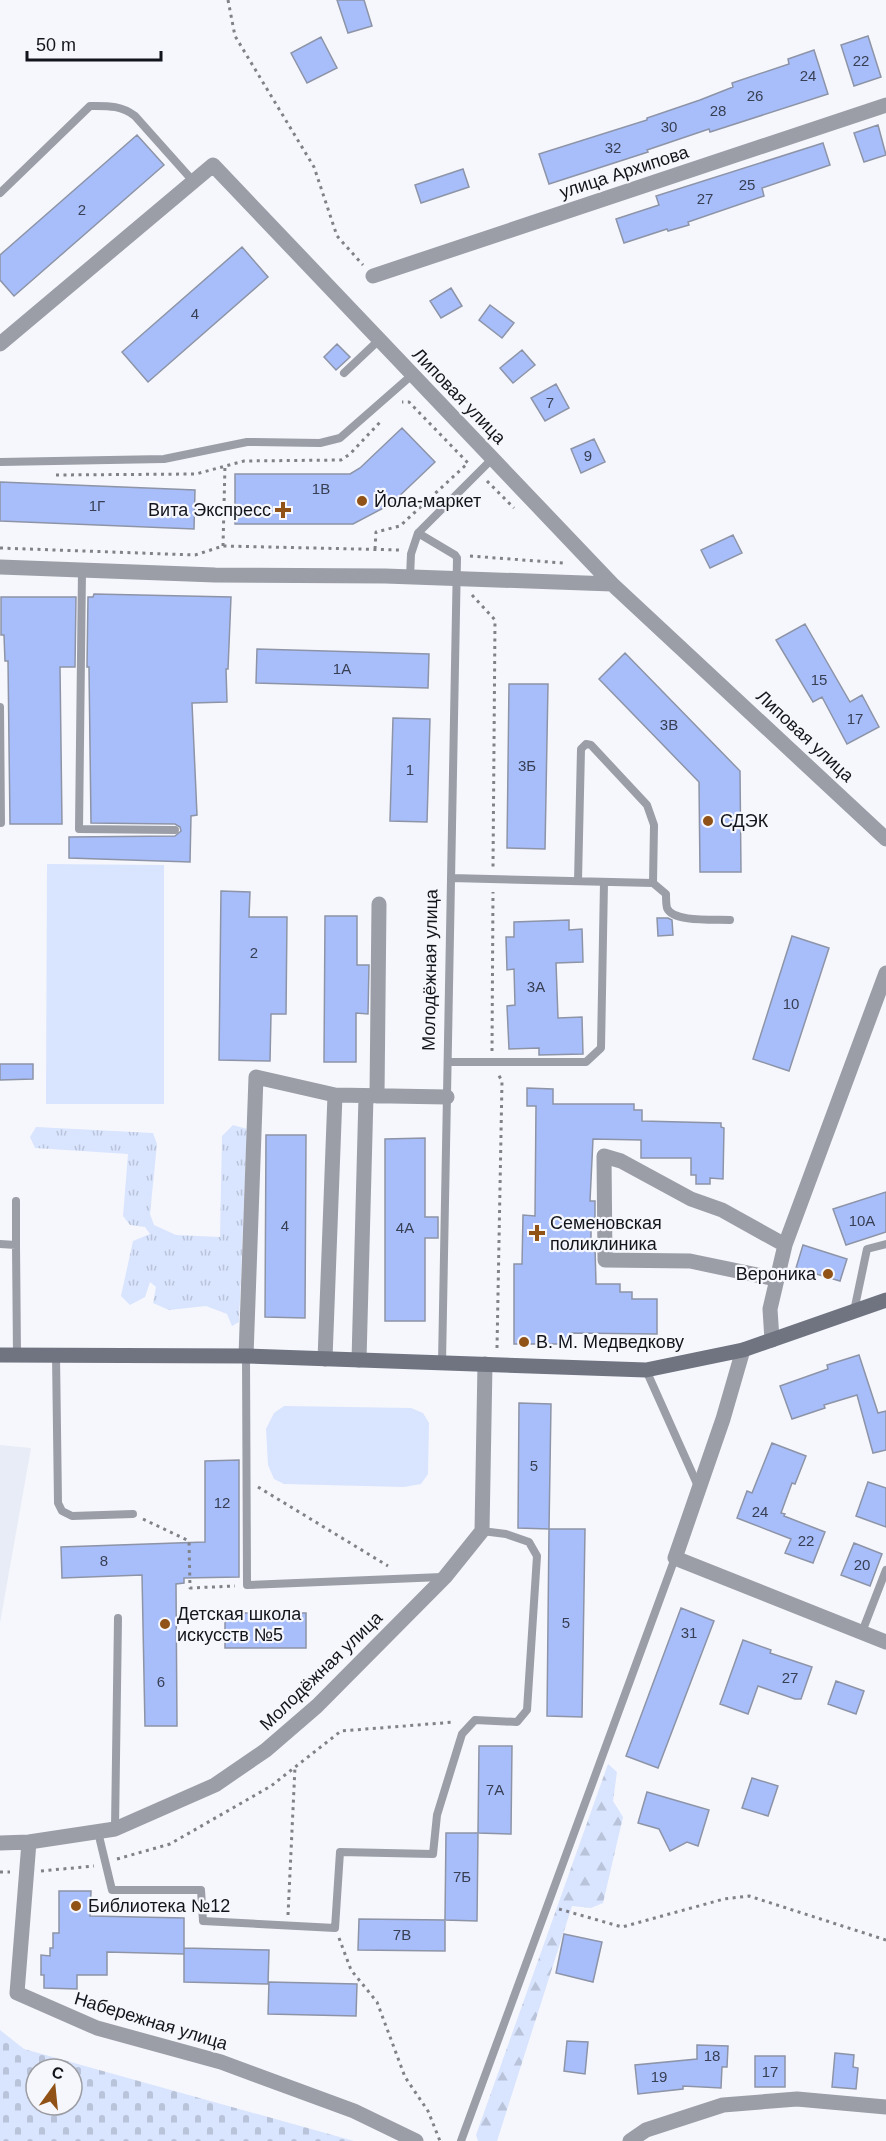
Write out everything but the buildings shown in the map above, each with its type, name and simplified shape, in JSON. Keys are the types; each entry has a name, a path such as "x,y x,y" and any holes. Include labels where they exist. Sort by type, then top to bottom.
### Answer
{"street":[{"name":"улица Архипова","path":"374,276 886,105"},
{"name":"Липовая улица","path":"0,344 213,165 612,584 886,838"},
{"path":"0,567 215,575 457,578 612,584"},
{"path":"359,1360 379,904"},
{"path":"772,1340 770,1309 785,1245 886,973"},
{"path":"246,1356 256,1077 335,1095 447,1097"},
{"path":"325,1359 335,1095"},
{"path":"776,1279 690,1261 604,1260 604,1156 621,1161 691,1199 722,1210 785,1245"},
{"path":"0,1355 246,1356 646,1370 743,1350 854,1311 885,1305"},
{"path":"743,1350 723,1419 675,1558 886,1642"},
{"path":"482,1531 491,1364"},
{"name":"Молодёжная улица","path":"0,1843 29,1842 115,1829 215,1785 266,1750 317,1706 445,1577 482,1531"},
{"name":"Набережная улица","path":"29,1842 17,1994 97,2028 221,2062 354,2110 416,2141"},
{"path":"630,2141 646,2130 723,2105 797,2098 886,2107"}],"lane":[{"path":"0,194 90,106 116,106 126,109 135,116 193,181"},
{"path":"344,373 379,340"},
{"path":"0,462 164,459 247,442 320,443 340,438 412,375"},
{"path":"410,577 411,554 418,533 492,459"},
{"path":"418,533 455,555"},
{"name":"Молодёжная улица","path":"442,1363 457,578 455,555"},
{"path":"82,570 80,829 175,830"},
{"path":"0,707 1,823"},
{"path":"578,881 581,749 586,744 591,745 647,804 654,825 653,883"},
{"path":"451,878 653,883 666,894 668,909 673,915 684,919 730,920"},
{"path":"448,1062 586,1062 601,1048 604,882"},
{"path":"16,1202 17,1354"},
{"path":"0,1244 16,1245"},
{"path":"854,1311 867,1249 886,1244"},
{"path":"56,1355 58,1503 62,1511 72,1516 133,1514"},
{"path":"246,1356 247,1586 445,1577"},
{"path":"646,1370 699,1488"},
{"path":"98,1832 112,1890 201,1890 203,1921 335,1928 340,1852 433,1854 437,1815 462,1734 475,1720 517,1722 527,1710 537,1556 529,1542 506,1534 482,1531"},
{"path":"461,2141 675,1558"},
{"path":"862,1632 886,1570"},
{"path":"115,1829 118,1618"}],"path":[{"path":"228,0 235,36 314,167 337,236 374,276"},
{"path":"375,549 376,532 400,526 468,463 410,402 403,401 398,405"},
{"path":"46,476 196,474 244,461 341,460 350,454 386,416"},
{"path":"223,546 225,465"},
{"path":"0,548 195,555 223,546 401,549 411,554"},
{"path":"455,555 564,563"},
{"path":"457,578 495,620 492,1062 502,1081 491,1364"},
{"path":"246,1480 410,1579"},
{"path":"133,1514 189,1541 190,1588 247,1586"},
{"path":"0,1872 88,1868 170,1844 271,1786 341,1731 475,1720"},
{"path":"288,1918 295,1767"},
{"path":"548,1906 622,1927 724,1899 749,1896 886,1940"},
{"path":"335,1928 351,1970 377,2002 405,2077 428,2110 440,2141"}],"shaded area":[{"path":"0,1445 31,1448 0,1623"}],"green space":[{"path":"47,864 164,865 164,1104 46,1104"},
{"path":"233,1125 247,1129 239,1322 232,1326 227,1314 206,1306 169,1310 153,1303 156,1287 150,1282 145,1297 130,1305 121,1296 133,1241 150,1234 145,1227 130,1225 123,1216 128,1154 35,1148 30,1137 36,1127 153,1133 157,1144 150,1214 154,1225 176,1235 220,1237 222,1136"},
{"path":"284,1406 411,1408 423,1413 429,1423 428,1474 421,1484 404,1487 284,1484 274,1479 268,1465 266,1429 274,1413"},
{"path":"608,1764 617,1772 613,1801 623,1817 603,1903 591,1908 572,1906 497,2141 478,2141 476,2135"},
{"path":"0,2030 24,2049 53,2057 24,2057 24,2117 84,2117 84,2066 354,2141 0,2141"}],"place":[{"name":"Йола-маркет","path":"362,501"},
{"name":"Вита Экспресс","path":"283,510"},
{"name":"СДЭК","path":"708,821"},
{"name":"Семеновская поликлиника","path":"537,1233"},
{"name":"Вероника","path":"828,1274"},
{"name":"В. М. Медведкову","path":"524,1342"},
{"name":"Детская школа искусств №5","path":"165,1624"},
{"name":"Библиотека №12","path":"76,1906"}]}
